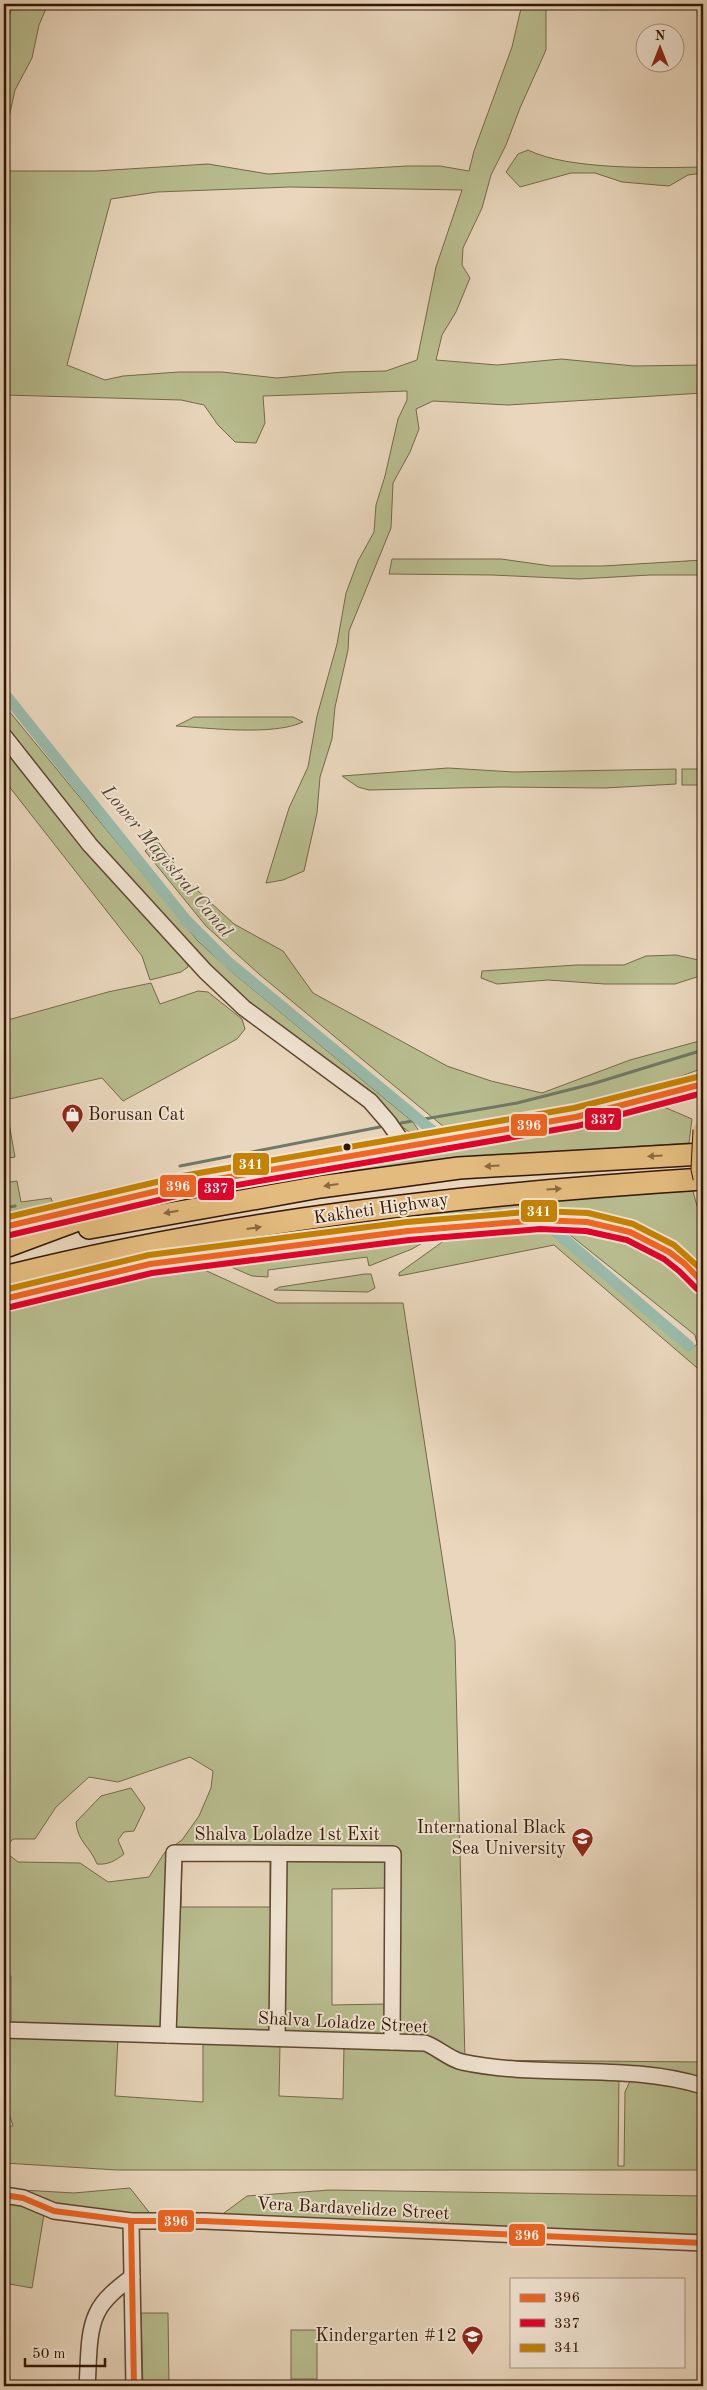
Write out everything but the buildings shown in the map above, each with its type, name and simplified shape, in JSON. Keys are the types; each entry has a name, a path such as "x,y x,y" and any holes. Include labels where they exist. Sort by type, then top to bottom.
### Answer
{"highway":[{"path":"5,1240 156,1191 576,1117 703,1084"},
{"name":"Kakheti Highway","path":"5,1240 395,1176 459,1168 703,1154"},
{"name":"Kakheti Highway","path":"4,1277 118,1251 206,1234 384,1207 544,1190 703,1179"},
{"path":"33,1270 150,1264 408,1231 540,1220 587,1222 630,1232 669,1252 685,1264 703,1283"},
{"path":"150,1264 206,1234"}],"main road":[{"path":"703,1130 701,1169 703,1179"}],"street":[{"path":"4,736 90,845 205,971 244,1008 370,1101 405,1146"},
{"path":"4,1299 150,1264"},
{"name":"Shalva Loladze 1st Exit","path":"168,2035 174,1853 394,1854 392,2042"},
{"path":"277,2038 279,1854"},
{"name":"Shalva Loladze Street","path":"4,2030 425,2043 437,2047 458,2061 498,2068 652,2074 703,2086"},
{"name":"Vera Bardavelidze Street","path":"4,2195 24,2198 54,2212 131,2221 204,2222 703,2243"},
{"path":"131,2221 134,2386"},
{"path":"87,2386 91,2336 96,2314 108,2296 132,2277"}],"green space":[{"path":"14,4 48,4 39,25 32,58 15,90 4,140 4,27"},
{"path":"522,4 546,4 546,50 506,145 491,175 482,208 463,248 462,265 470,278 456,312 442,335 436,360 497,365 561,359 634,366 703,365 703,393 508,405 433,401 416,409 419,429 410,452 393,483 391,528 349,631 348,650 335,707 332,739 320,777 317,813 304,871 283,880 266,883 289,808 308,767 317,716 337,644 346,593 358,561 374,532 376,505 385,476 398,419 407,400 407,391 263,396 265,423 256,443 235,442 218,425 204,405 181,400 4,395 4,171 96,171 208,164 268,174 407,166 440,166 469,171 474,151 512,47","holes":["290,187 462,190 436,267 417,360 386,371 343,372 277,378 222,372 179,372 123,376 105,380 67,365 111,199 157,192"]},
{"path":"528,150 545,157 566,161 613,166 703,167 703,173 688,175 669,186 622,182 595,173 571,173 520,187 506,172 518,154"},
{"path":"392,559 501,559 551,566 603,566 703,560 703,575 650,575 579,579 492,575 389,574"},
{"path":"4,705 198,941 232,972 413,1122 421,1134 412,1134 401,1126 221,981 90,836 4,729"},
{"path":"194,717 293,717 303,722 275,729 258,730 176,726"},
{"path":"4,746 187,963 188,967 181,972 150,980 142,956 4,780"},
{"path":"448,768 514,772 676,769 676,784 605,788 500,787 369,790 358,787 342,776"},
{"path":"682,769 703,769 703,785 682,785"},
{"path":"157,840 186,880 234,924 283,951 313,993 447,1066 491,1081 542,1093 630,1060 703,1040 703,1068 640,1089 575,1105 444,1127 259,974 206,926 145,851"},
{"path":"676,955 703,961 703,975 675,984 605,984 548,980 497,984 481,978 482,971 577,965 624,965 646,956"},
{"path":"151,983 160,1004 198,991 208,992 242,1019 245,1029 237,1039 123,1101 102,1078 5,1100 15,1157 4,1159 4,1021 108,992"},
{"path":"657,1104 692,1119 689,1143 449,1159 192,1196 501,1139"},
{"path":"17,1181 21,1202 51,1198 54,1206 4,1218 4,1183"},
{"path":"692,1188 703,1227 703,1272 614,1217 550,1209 469,1212 222,1245 222,1239 471,1203"},
{"path":"560,1227 589,1228 643,1244 690,1280 703,1298 703,1373 554,1245 399,1276 399,1273 452,1235 544,1228 690,1350 697,1344 695,1335"},
{"path":"441,1232 412,1249 369,1266 367,1257 268,1270 268,1277 252,1276 222,1263"},
{"path":"198,1267 277,1303 403,1303 455,1641 465,2060 703,2062 703,2083 655,2072 500,2064 462,2060 431,2043 393,2040 395,1853 171,1851 166,2031 11,2026 11,1976 4,1975 4,1851 18,1862 80,1863 108,1882 149,1877 165,1852 182,1840 199,1816 211,1788 213,1771 190,1757 118,1782 89,1777 56,1807 35,1839 13,1839 4,1849 4,1310"},
{"path":"371,1274 375,1288 368,1292 274,1290 280,1287"},
{"path":"131,1788 145,1808 134,1831 124,1832 118,1840 124,1854 111,1862 97,1864 79,1835 76,1822 101,1796"},
{"path":"177,1857 276,1857 275,2036 171,2032","holes":["182,1861 270,1861 270,1907 181,1907"]},
{"path":"282,1858 391,1859 389,2038 280,2035","holes":["386,1888 386,2004 332,2005 332,1889"]},
{"path":"9,2035 118,2038 115,2096 203,2102 203,2042 280,2044 279,2096 343,2099 344,2044 424,2045 455,2063 619,2076 618,2166 624,2166 625,2092 630,2081 634,2078 703,2088 703,2170 117,2170 4,2163 4,2126 13,2126 4,2098"},
{"path":"130,2188 152,2216 63,2207 4,2189 74,2193"},
{"path":"330,2190 703,2196 703,2239 220,2216 247,2196"},
{"path":"4,2200 15,2202 44,2214 32,2288 4,2283"},
{"path":"141,2313 168,2313 169,2386 143,2386"},
{"path":"291,2330 317,2330 317,2379 291,2379"}],"waterway":[{"name":"Lower Magistral Canal","path":"4,693 186,920 227,961 434,1132"},
{"path":"401,1123 517,1103 592,1084 703,1050"},
{"path":"180,1166 380,1127"},
{"path":"4,1208 15,1206"},
{"name":"Lower Magistral Canal","path":"554,1230 689,1346"}],"transit line":[{"name":"341","path":"4,1218 182,1176 574,1108 701,1076"},
{"name":"396","path":"4,1227 183,1185 576,1117 703,1084"},
{"name":"337","path":"6,1236 185,1194 577,1126 703,1093"},
{"name":"341","path":"4,1290 149,1255 407,1222 539,1211 588,1213 633,1224 674,1245 703,1271"},
{"name":"396","path":"4,1299 150,1264 408,1231 540,1220 587,1222 630,1232 669,1252 685,1264 703,1283"},
{"name":"337","path":"6,1308 152,1273 409,1240 540,1229 586,1231 627,1240 664,1259 697,1289"},
{"name":"396","path":"4,2195 23,2198 54,2211 131,2221 204,2221 703,2243"},
{"name":"396","path":"131,2221 134,2386"}],"place":[{"name":"Borusan Cat","path":"72,1134"},
{"name":"International Black Sea University","path":"582,1857"},
{"name":"Kindergarten #12","path":"473,2355"}]}
